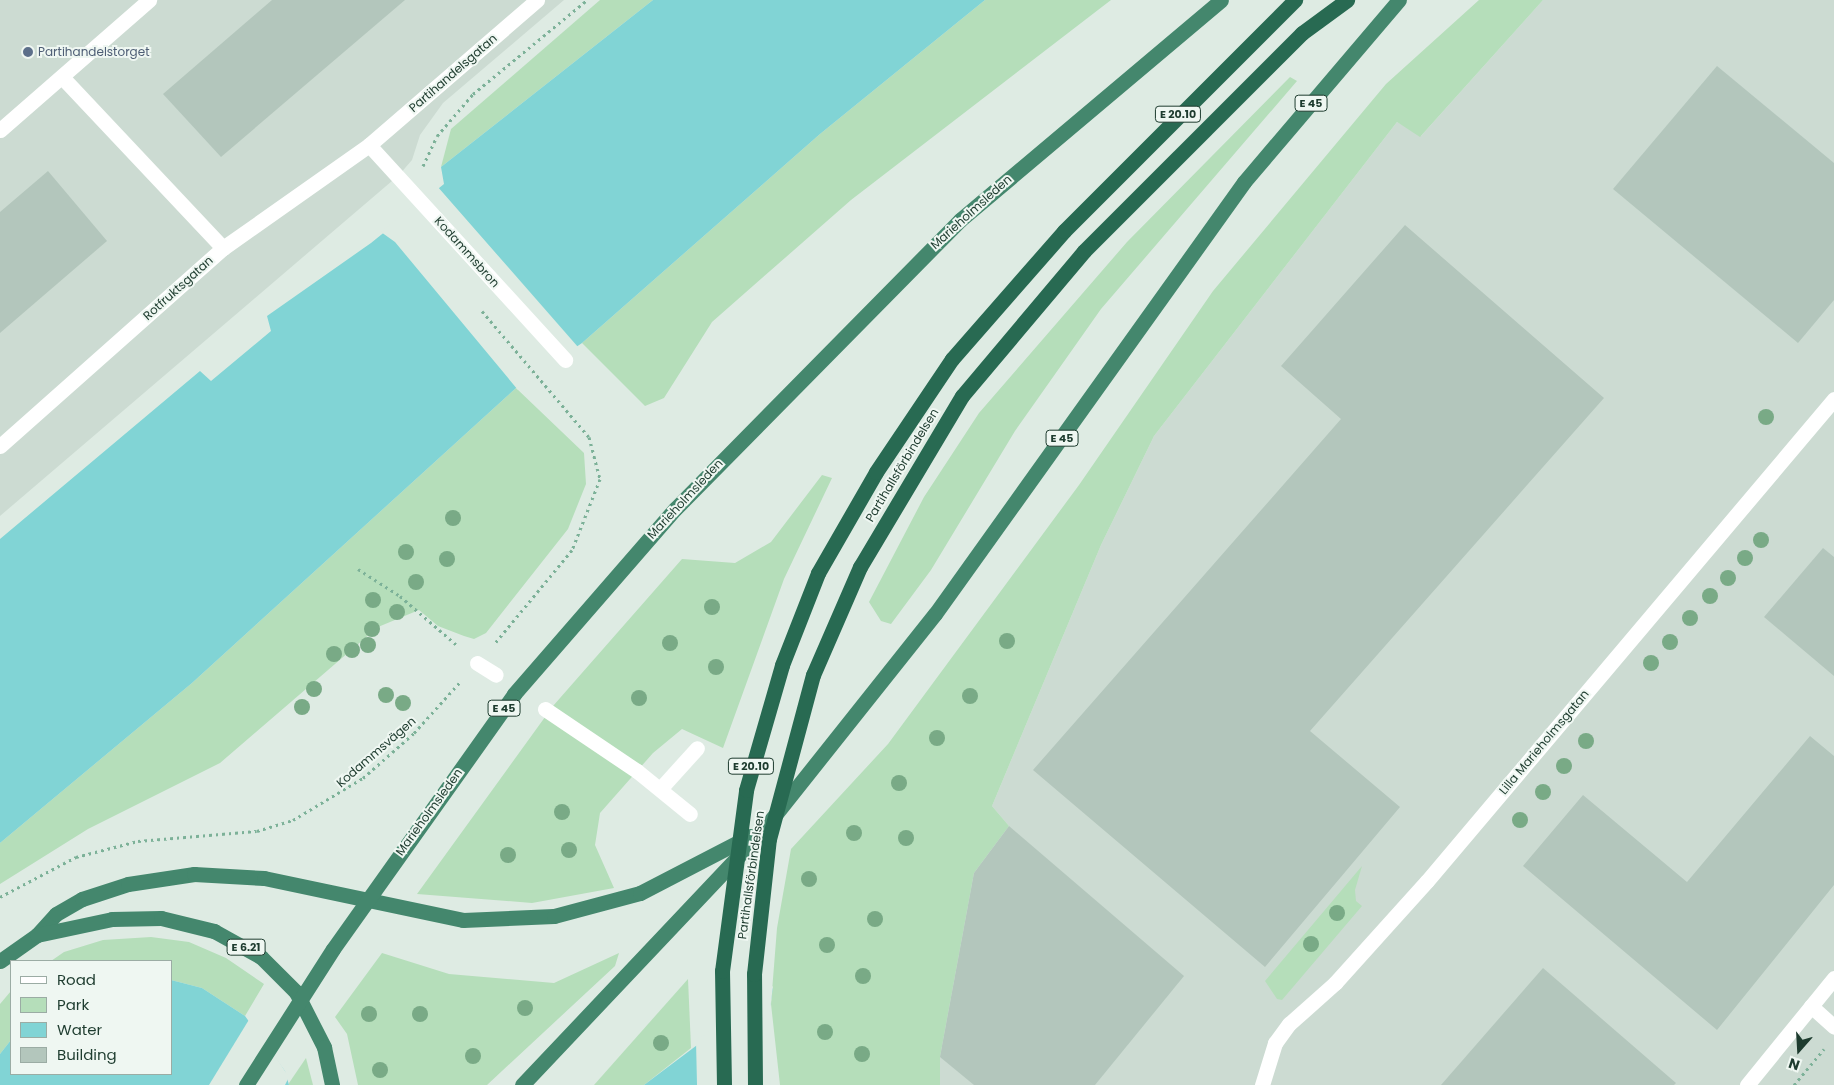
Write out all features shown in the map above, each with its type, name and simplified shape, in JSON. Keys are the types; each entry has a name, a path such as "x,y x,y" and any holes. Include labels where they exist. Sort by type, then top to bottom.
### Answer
{"highway":[{"name":"Marieholmsleden","path":"246,1085 379,883 514,694 674,509 960,220 1221,0"},
{"name":"Partihallsförbindelsen","path":"724,1085 722,971 730,891 754,749 818,573 876,472 952,359 1064,231 1295,0"},
{"name":"Partihallsförbindelsen","path":"755,1085 754,974 769,839 784,771 834,620 906,483 962,396 1084,251 1302,33 1348,0"},
{"name":"E 45","path":"522,1085 763,830 935,614 1244,182 1399,0"},
{"path":"37,935 56,914 82,899 128,884 194,874 264,878 463,920 554,916 640,893 763,830"},
{"name":"E 6.21","path":"0,961 37,935 112,919 160,918 224,935 261,957 296,992 324,1047 332,1085"}],"street":[{"path":"0,130 149,0"},
{"name":"Partihandelsgatan","path":"369,145 537,0"},
{"path":"62,76 222,248"},
{"name":"Kodammsbron","path":"369,145 399,175 565,360"},
{"name":"Rotfruktsgatan","path":"0,446 222,248 369,145"},
{"name":"Lilla Marieholmsgatan","path":"1262,1085 1275,1043 1289,1024 1335,983 1427,881 1834,399"},
{"path":"477,663 496,675"},
{"path":"545,709 660,789 690,814"},
{"path":"660,789 697,748"},
{"path":"1747,1085 1834,978"},
{"path":"1811,1006 1834,1027"}],"path":[{"path":"420,172 437,136 473,94 588,0"},
{"name":"Kodammsvägen","path":"0,896 76,857 138,842 257,831 293,820 363,778 414,733 477,663 572,550 600,479 589,437 543,381"},
{"path":"358,569 400,596 477,663"},
{"path":"1794,1085 1828,1044"}],"shaded area":[{"path":"0,0 564,0 443,103 420,135 412,160 399,175 0,516"},
{"path":"1543,0 1834,0 1834,1085 940,1085 940,1057 974,873 1009,826 992,806 1101,545 1154,436 1397,122 1421,136"}],"green space":[{"path":"600,0 653,0 441,167 451,129"},
{"path":"985,0 1111,0 851,200 712,322 664,398 645,406 582,343 820,134"},
{"path":"1479,0 1543,0 1420,137 1397,122 1154,436 1101,545 992,806 1009,826 974,873 940,1057 940,1085 780,1085 771,1004 777,928 791,849 888,744 1079,485 1213,291 1386,84"},
{"path":"1290,77 1297,81 1101,309 1015,431 931,570 891,624 881,621 869,602 924,497 979,413 1127,242"},
{"path":"516,388 584,453 586,484 568,529 486,633 474,639 464,636 438,626 419,610 378,627 220,763 88,829 0,884 0,843 192,683"},
{"path":"822,475 832,478 784,579 723,748 682,729 653,753 600,813 595,845 614,888 532,903 417,894 553,706 682,559 735,563 771,542"},
{"path":"1362,866 1355,890 1356,901 1362,906 1282,1000 1277,999 1265,981"},
{"path":"151,937 189,942 226,958 264,984 245,1016 202,988 172,980 172,960 52,960 64,952 103,940"},
{"path":"382,953 449,974 554,983 619,953 615,966 487,1085 358,1085 347,1034 335,1017"},
{"path":"688,979 691,1048 644,1085 594,1085"},
{"path":"10,992 10,1041 0,1054 0,1004"},
{"path":"306,1058 313,1085 289,1085 289,1083"}],"water":[{"path":"653,0 985,0 820,134 582,343 516,388 192,683 0,843 0,539 200,371 211,381 271,331 267,316 371,243 444,184 441,167"},
{"path":"172,980 202,988 245,1016 285,1071 289,1085 0,1085 0,1054 10,1041 10,1075 172,1075"},
{"path":"773,988 764,1042 768,1085 644,1085"}],"pier":[{"path":"437,186 578,347 518,390 395,242 381,232"},
{"path":"773,986 766,1042 771,1085 697,1085 696,1041"},
{"path":"250,1018 289,1077 285,1085 209,1085"}],"building":[{"path":"272,0 405,0 221,157 163,94"},
{"path":"1717,66 1834,163 1834,300 1798,343 1613,189"},
{"path":"48,171 107,241 0,333 0,212"},
{"path":"1405,225 1604,398 1310,731 1400,807 1265,967 1033,770 1341,419 1281,366"},
{"path":"1823,548 1834,557 1834,676 1764,617"},
{"path":"1810,736 1834,756 1834,885 1717,1030 1523,866 1583,795 1687,882"},
{"path":"1009,826 1184,976 1095,1085 974,1085 940,1057 974,873"},
{"path":"1543,968 1676,1083 1674,1085 1441,1085"}],"place":[{"name":"Partihandelstorget","path":"28,52"}]}
